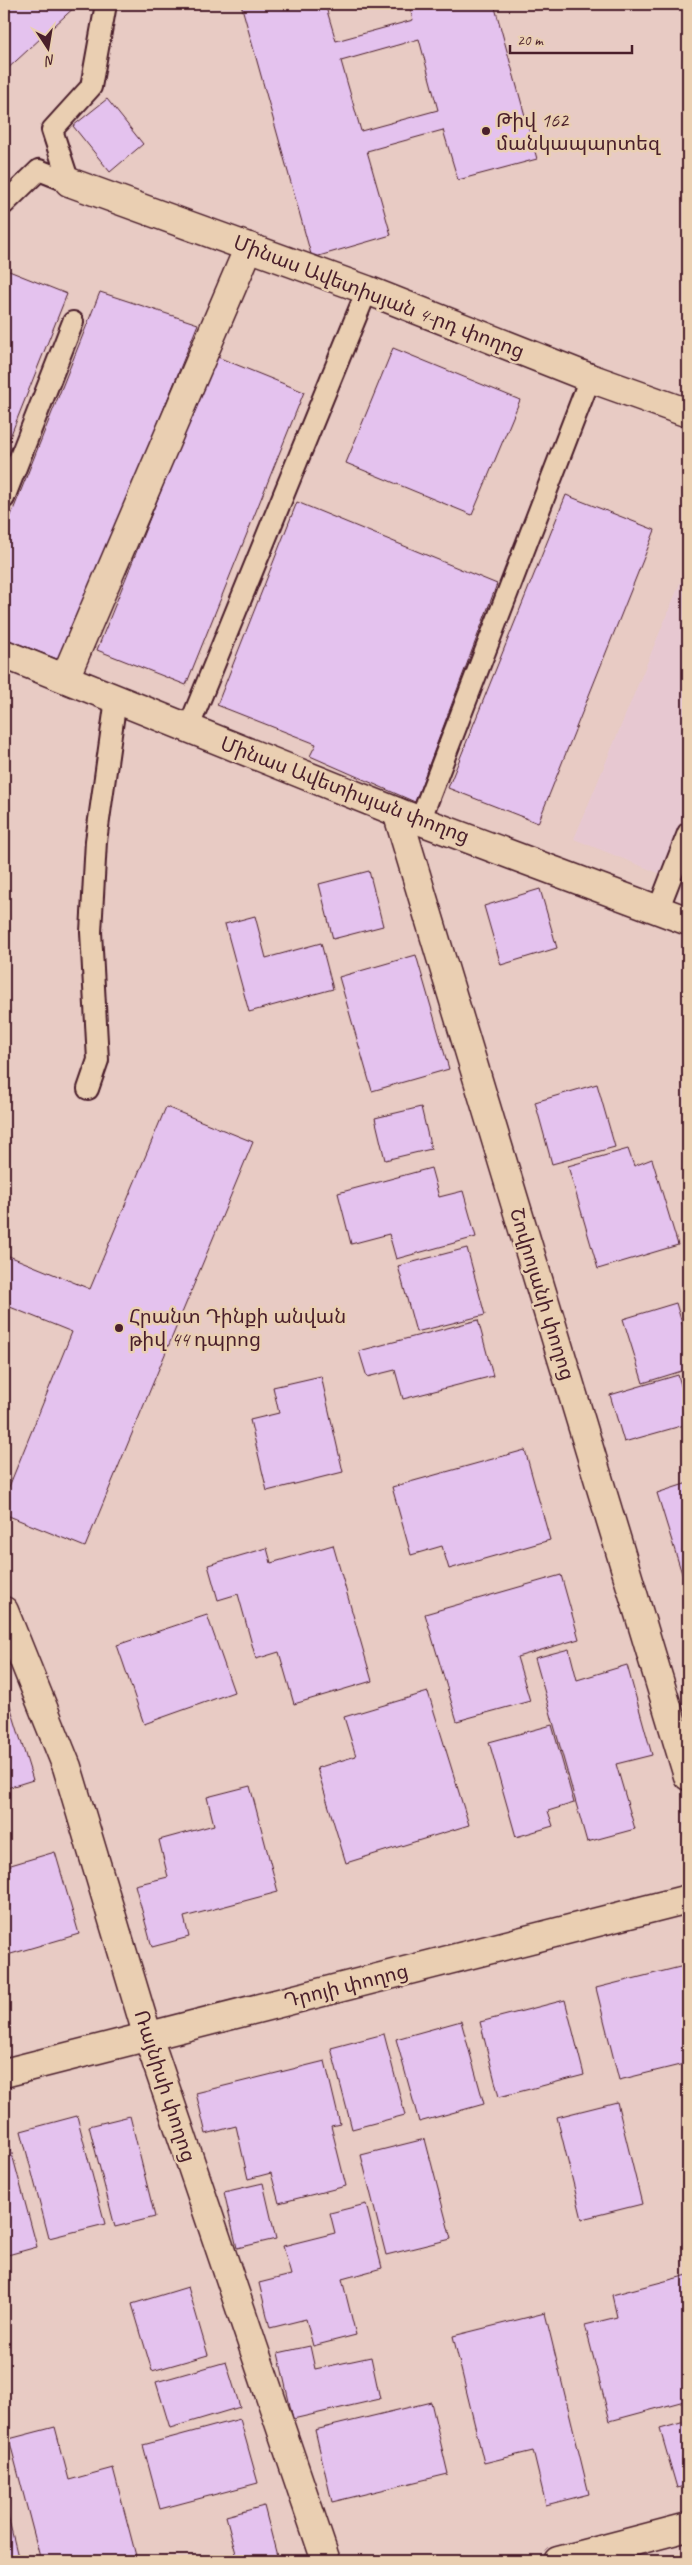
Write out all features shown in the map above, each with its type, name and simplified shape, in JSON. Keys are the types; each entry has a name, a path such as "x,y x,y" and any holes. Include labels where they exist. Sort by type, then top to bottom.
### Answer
{"street":[{"name":"Մինաս Ավետիսյան 4-րդ փողոց","path":"69,182 367,290 590,378 688,413"},
{"path":"65,678 249,247"},
{"name":"Մինաս Ավետիսյան փողոց","path":"4,654 408,816 688,921"},
{"name":"Շովրոյանի փողոց","path":"408,816 688,1776"},
{"name":"Ռայնիսի փողոց","path":"4,1611 67,1767 148,2037 326,2561"},
{"name":"Դրոյի փողոց","path":"4,2073 688,1899"},
{"path":"558,2561 688,2527"}],"lane":[{"path":"69,182 52,130 91,87 106,4"},
{"path":"4,204 39,170 69,182"},
{"path":"188,729 367,290"},
{"path":"4,498 72,322"},
{"path":"408,816 590,378"},
{"path":"88,1089 98,1060 91,932 96,841 116,699"},
{"path":"658,910 688,833"}],"shaded area":[{"path":"688,564 688,810 661,874 574,839"}],"building":[{"path":"4,4 78,4 4,72"},
{"name":"Թիվ 162 մանկապարտեզ","path":"241,4 325,4 336,41 413,20 409,4 494,4 537,159 458,180 443,130 367,151 391,235 312,258","holes":["419,39 438,110 361,131 341,61"]},
{"path":"107,99 143,144 110,172 73,126"},
{"path":"4,269 67,294 4,452"},
{"path":"100,292 198,324 62,661 4,638 4,533"},
{"path":"393,348 520,400 472,515 346,463"},
{"path":"215,356 304,392 186,685 97,650"},
{"path":"566,495 655,530 538,823 448,788"},
{"path":"297,502 497,584 415,802 310,756 316,744 217,705"},
{"path":"369,871 383,926 333,939 319,884"},
{"path":"540,889 557,948 501,965 484,906"},
{"path":"255,916 266,958 321,943 333,989 249,1012 225,924"},
{"path":"416,955 449,1069 372,1091 339,977"},
{"path":"597,1084 615,1147 552,1164 535,1102"},
{"name":"Հրանտ Դինքի անվան թիվ 44 դպրոց","path":"166,1107 253,1142 85,1547 4,1514 4,1499 72,1332 10,1307 4,1323 4,1254 90,1289"},
{"path":"421,1107 431,1149 385,1160 375,1118"},
{"path":"628,1149 634,1166 652,1159 678,1245 598,1269 568,1166"},
{"path":"431,1168 439,1197 463,1191 476,1237 396,1259 389,1234 351,1244 338,1193"},
{"path":"467,1248 485,1315 416,1332 398,1266"},
{"path":"676,1303 688,1344 688,1369 643,1383 623,1319"},
{"path":"478,1320 493,1376 403,1399 395,1370 367,1377 359,1351"},
{"path":"678,1375 688,1410 688,1424 624,1442 610,1395"},
{"path":"321,1376 343,1472 267,1491 250,1420 279,1413 273,1387"},
{"path":"525,1450 550,1540 449,1569 442,1546 411,1555 392,1487"},
{"path":"688,1483 688,1593 657,1493"},
{"path":"333,1545 372,1681 294,1704 279,1652 256,1659 238,1594 218,1600 208,1565 267,1548 271,1563"},
{"path":"561,1575 579,1639 517,1657 530,1701 457,1721 425,1614"},
{"path":"207,1615 234,1692 144,1724 117,1645"},
{"path":"569,1649 577,1680 627,1665 652,1755 616,1764 635,1829 587,1842 535,1658"},
{"path":"4,1686 33,1780 4,1789"},
{"path":"428,1692 469,1825 346,1863 317,1768 356,1756 344,1717"},
{"path":"552,1725 574,1803 548,1811 553,1826 516,1837 489,1742"},
{"path":"250,1786 278,1892 184,1917 189,1937 152,1947 135,1885 168,1877 159,1840 214,1825 207,1797"},
{"path":"55,1852 79,1934 4,1956 4,1867"},
{"path":"688,1965 688,2063 619,2080 596,1988"},
{"path":"565,2000 584,2075 499,2097 480,2022"},
{"path":"461,2021 484,2104 419,2122 396,2039"},
{"path":"384,2034 405,2115 352,2129 331,2048"},
{"path":"325,2061 340,2124 331,2126 346,2186 279,2203 271,2173 248,2179 236,2126 206,2134 196,2093"},
{"path":"617,2102 642,2204 582,2219 557,2117"},
{"path":"77,2116 105,2224 49,2238 21,2131"},
{"path":"130,2116 155,2217 115,2227 89,2126"},
{"path":"8,2139 37,2247 4,2256 4,2141"},
{"path":"425,2139 451,2239 386,2255 361,2155"},
{"path":"263,2183 276,2239 237,2248 224,2192"},
{"path":"366,2204 382,2268 342,2279 356,2335 313,2346 306,2319 270,2328 259,2283 291,2275 283,2246 335,2233 330,2213"},
{"path":"688,2275 688,2327 685,2327 688,2341 688,2400 610,2421 585,2325 617,2317 612,2295"},
{"path":"188,2287 208,2355 152,2371 132,2304"},
{"path":"545,2313 589,2494 546,2505 533,2451 484,2463 453,2336"},
{"path":"310,2346 315,2369 371,2357 380,2399 293,2419 278,2353"},
{"path":"226,2362 240,2407 170,2428 156,2382"},
{"path":"431,2402 448,2474 332,2502 315,2430"},
{"path":"240,2419 258,2483 160,2509 143,2445"},
{"path":"688,2421 688,2485 677,2488 660,2429"},
{"path":"55,2427 69,2480 113,2468 136,2556 115,2561 41,2561 9,2439"},
{"path":"4,2500 19,2561 4,2561"},
{"path":"264,2506 277,2556 255,2561 238,2561 226,2516"}],"place":[{"name":"Թիվ 162 մանկապարտեզ","path":"486,131"},
{"name":"Հրանտ Դինքի անվան թիվ 44 դպրոց","path":"119,1328"}]}
